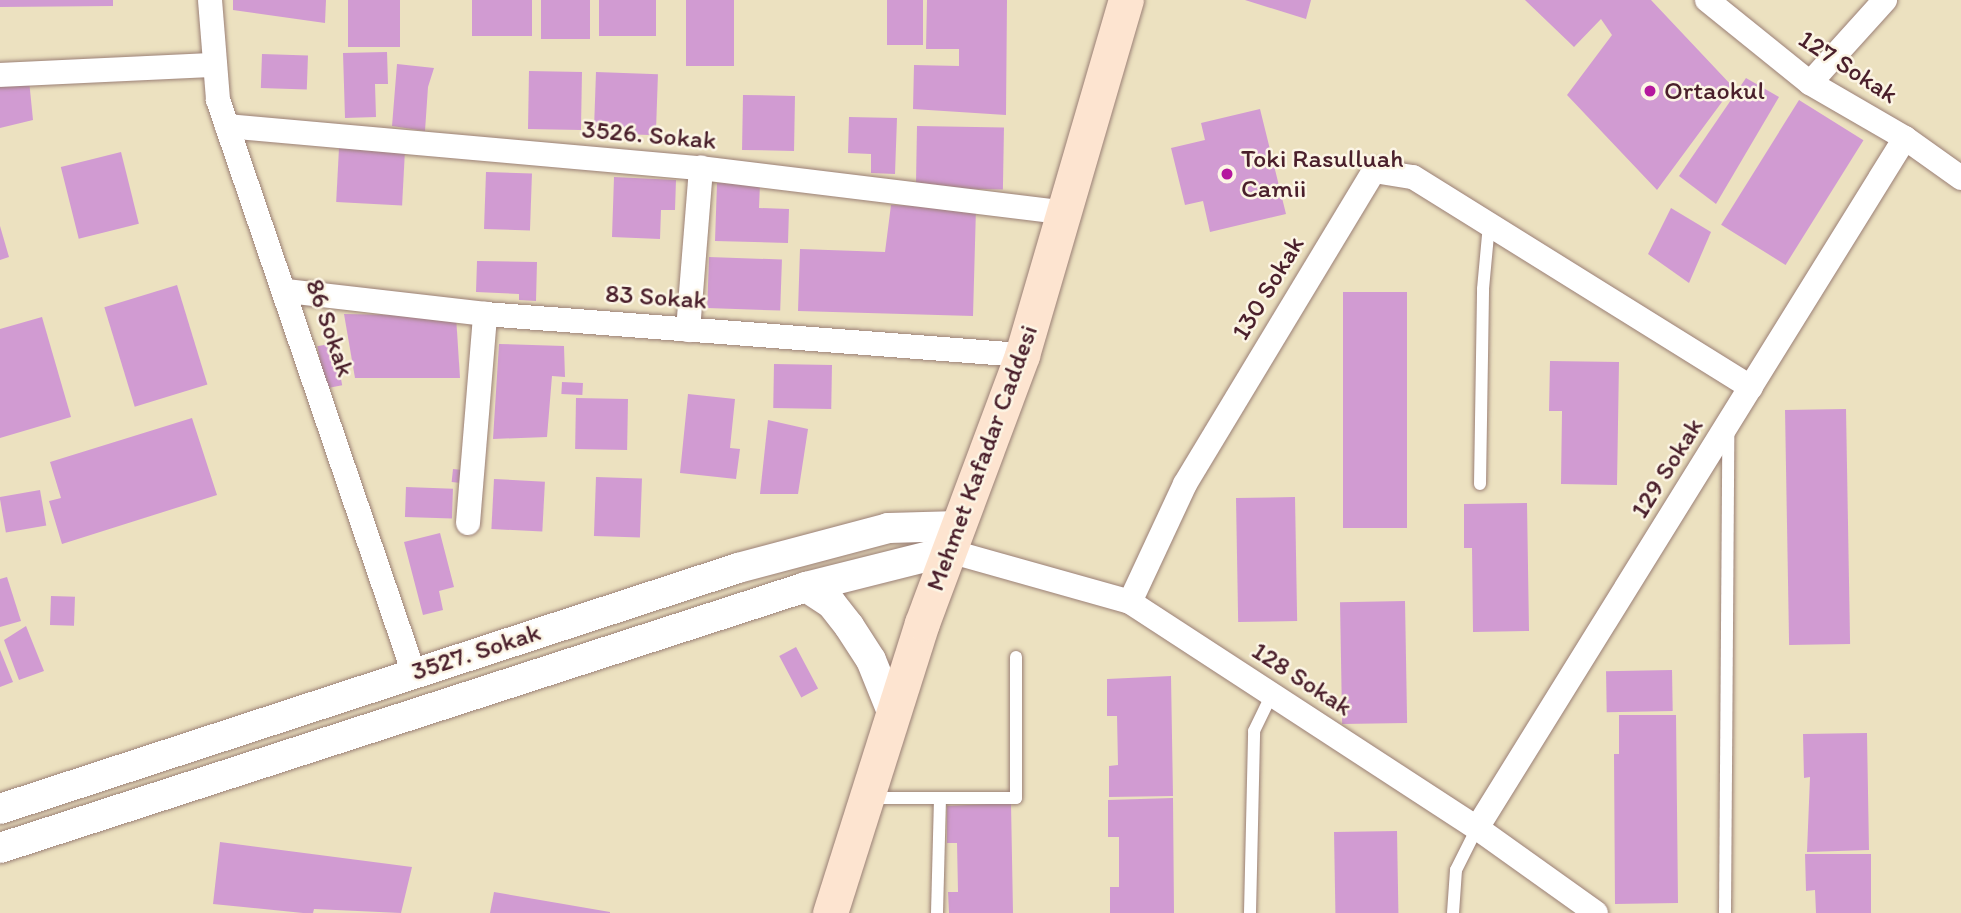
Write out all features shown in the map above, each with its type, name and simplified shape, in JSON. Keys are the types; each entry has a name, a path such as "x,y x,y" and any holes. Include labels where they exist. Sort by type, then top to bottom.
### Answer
{"main road":[{"name":"Mehmet Kafadar Caddesi","path":"830,913 892,712 1022,355 1126,0"}],"street":[{"name":"86 Sokak","path":"210,0 218,100 287,291 413,671"},
{"name":"127 Sokak","path":"1707,0 1810,83 1905,138 1961,178"},
{"path":"1810,83 1885,0"},
{"path":"0,75 215,65"},
{"name":"3526. Sokak","path":"227,126 701,169 1065,213"},
{"name":"129 Sokak","path":"1477,828 1905,138"},
{"path":"688,330 701,169"},
{"name":"130 Sokak","path":"1130,602 1185,484 1374,170 1413,177 1751,387"},
{"name":"83 Sokak","path":"287,291 485,314 1022,355"},
{"path":"468,523 485,314"},
{"name":"3527. Sokak","path":"0,808 413,671 829,542 888,528 954,538"},
{"name":"128 Sokak","path":"954,538 1130,602 1477,828 1596,913"},
{"name":"3527. Sokak","path":"0,848 954,538"},
{"path":"806,587 831,603 849,626 871,660 892,712"},
{"path":"413,671 426,711"}],"lane":[{"path":"1480,484 1483,289 1489,224"},
{"path":"1725,913 1728,427"},
{"path":"866,798 1016,798 1016,657"},
{"path":"1250,913 1254,731 1272,694"},
{"path":"937,913 940,798"},
{"path":"1453,913 1456,870 1477,828"}],"building":[{"path":"0,0 113,0 113,6 0,7"},
{"path":"233,0 326,0 325,23 233,10"},
{"path":"348,0 400,0 400,47 348,47"},
{"path":"472,0 532,0 532,36 472,36"},
{"path":"541,0 590,0 590,39 541,39"},
{"path":"599,0 656,0 656,36 599,36"},
{"path":"686,0 734,0 734,66 686,66"},
{"path":"887,0 923,0 923,45 887,45"},
{"path":"927,0 1007,0 1006,115 913,109 914,65 959,66 959,49 926,49"},
{"path":"1245,0 1311,0 1306,19"},
{"name":"Ortaokul","path":"1525,0 1651,0 1733,87 1657,190 1567,95 1612,35 1601,19 1574,47"},
{"path":"387,52 388,84 375,84 376,117 345,118 343,53"},
{"path":"262,54 308,56 307,90 261,88"},
{"path":"397,64 434,68 428,87 425,131 392,126"},
{"path":"529,71 582,72 581,130 528,129"},
{"path":"596,72 658,74 656,135 594,133"},
{"path":"1746,78 1779,97 1716,204 1679,176"},
{"path":"0,80 29,80 33,120 0,128"},
{"path":"743,95 795,96 794,151 742,150"},
{"path":"1799,100 1863,140 1786,265 1721,225"},
{"name":"Toki Rasulluah Camii","path":"1260,109 1286,214 1210,232 1203,201 1185,205 1171,148 1205,140 1201,123"},
{"path":"849,117 897,118 895,174 871,173 871,154 848,153"},
{"path":"917,126 1004,128 1003,190 916,188"},
{"path":"339,148 405,151 402,205 336,202"},
{"path":"121,152 139,224 79,239 61,167"},
{"path":"486,172 532,174 530,231 484,229"},
{"path":"614,177 676,180 675,210 661,210 660,239 612,237"},
{"path":"717,183 760,184 759,208 789,209 788,243 715,241"},
{"path":"891,205 976,208 973,316 798,311 800,249 885,252"},
{"path":"1671,208 1711,232 1689,283 1648,254"},
{"path":"0,226 9,257 0,260"},
{"path":"709,257 782,260 780,311 707,308"},
{"path":"477,261 537,262 536,301 519,300 519,294 476,292"},
{"path":"177,285 207,384 135,407 104,307"},
{"path":"1343,292 1407,292 1407,528 1343,528"},
{"path":"344,314 456,316 460,378 355,378"},
{"path":"42,317 71,417 0,438 0,329"},
{"path":"334,343 342,385 326,388 317,346"},
{"path":"499,344 564,346 565,377 552,376 547,437 493,439"},
{"path":"1550,361 1619,362 1617,485 1561,484 1562,411 1549,411"},
{"path":"774,364 832,365 831,409 773,408"},
{"path":"562,382 583,383 582,395 561,394"},
{"path":"688,394 735,399 730,448 740,449 736,479 680,473"},
{"path":"576,398 628,399 627,450 575,449"},
{"path":"1846,409 1850,644 1789,645 1785,410"},
{"path":"192,418 217,495 62,544 49,501 61,498 50,462"},
{"path":"768,420 808,429 798,494 760,494"},
{"path":"453,469 472,471 471,484 452,482"},
{"path":"596,477 642,479 640,538 594,536"},
{"path":"494,479 545,482 542,532 491,529"},
{"path":"406,487 453,489 452,519 405,517"},
{"path":"40,490 46,525 6,533 0,497"},
{"path":"1295,497 1297,621 1238,622 1236,498"},
{"path":"1527,503 1529,631 1473,632 1472,548 1464,548 1464,504"},
{"path":"440,533 454,587 439,591 443,610 423,615 404,542"},
{"path":"7,577 21,621 0,627 0,579"},
{"path":"51,596 75,597 74,626 50,625"},
{"path":"1405,601 1407,723 1342,724 1340,602"},
{"path":"26,626 44,671 19,680 4,640"},
{"path":"796,647 818,688 801,697 779,656"},
{"path":"0,650 13,682 0,687"},
{"path":"1672,670 1673,711 1607,712 1606,671"},
{"path":"1171,676 1173,796 1109,797 1109,766 1118,765 1117,716 1107,716 1107,679"},
{"path":"1619,715 1676,715 1678,903 1615,904 1614,754 1619,754"},
{"path":"1867,733 1869,850 1807,852 1810,777 1804,778 1803,734"},
{"path":"1173,798 1174,913 1110,913 1110,887 1119,887 1119,837 1108,837 1108,800"},
{"path":"1011,803 1013,913 949,913 948,892 958,892 957,843 947,843 947,806"},
{"path":"1397,831 1398,913 1335,913 1334,832"},
{"path":"220,842 412,867 401,913 314,909 313,913 303,913 213,904"},
{"path":"1805,854 1871,854 1871,913 1816,913 1815,890 1806,891"},
{"path":"494,892 610,912 610,913 490,913"}],"place":[{"name":"Ortaokul","path":"1650,91"},
{"name":"Toki Rasulluah Camii","path":"1227,174"}]}
